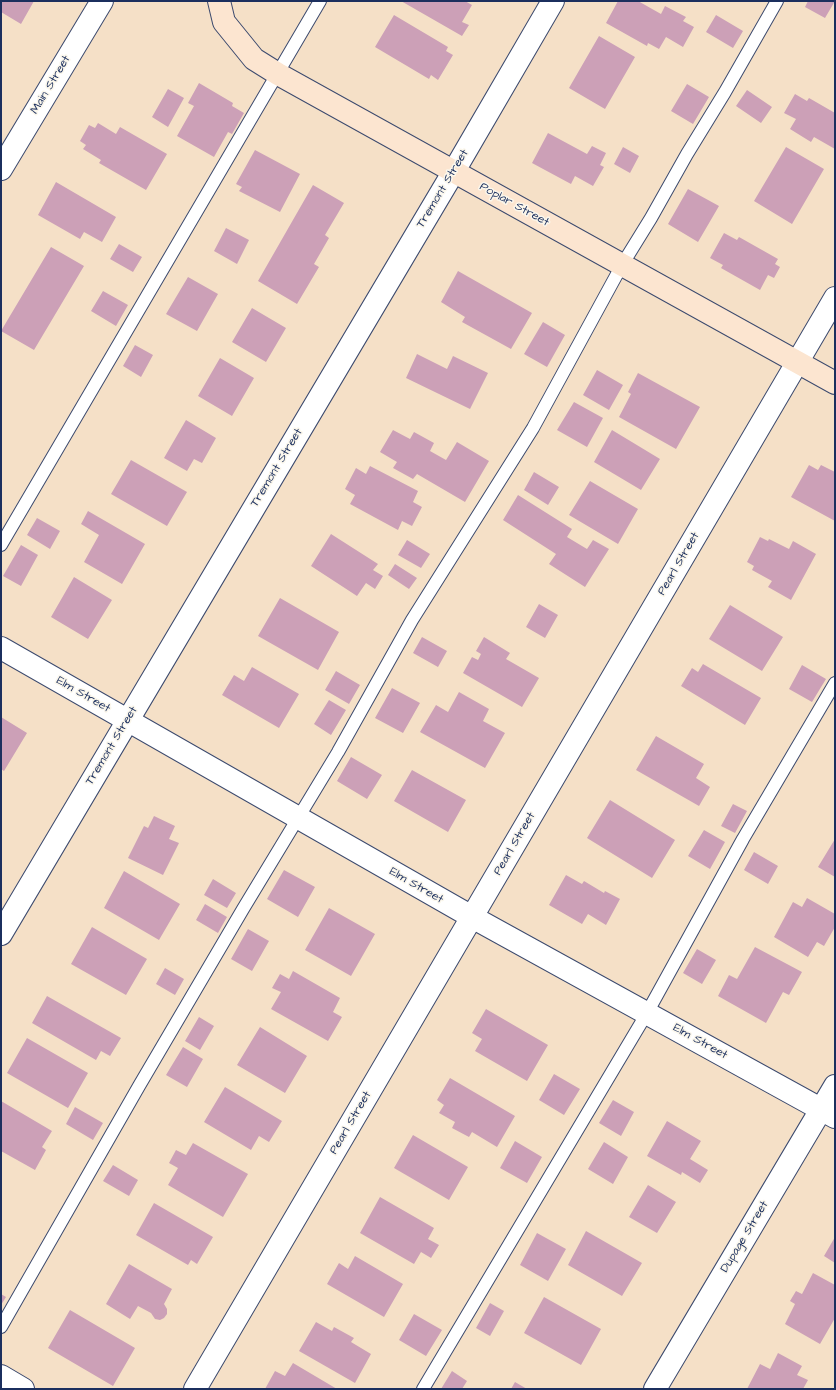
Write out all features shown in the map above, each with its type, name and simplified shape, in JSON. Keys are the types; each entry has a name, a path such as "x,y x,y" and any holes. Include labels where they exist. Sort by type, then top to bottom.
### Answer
{"street":[{"name":"Main Street","path":"1,169 102,1"},
{"name":"Poplar Street","path":"219,1 224,22 249,53 254,59 278,74 835,383"},
{"name":"Tremont Street","path":"1,934 454,171 553,1"},
{"name":"Pearl Street","path":"195,1389 835,298"},
{"name":"Elm Street","path":"1,648 472,918 828,1113"},
{"name":"Dupage Street","path":"654,1389 828,1113 835,1086"},
{"path":"1,1376 23,1389"}],"lane":[{"path":"1,545 320,1"},
{"path":"1,1327 139,1086 243,909 338,752 412,620 533,428 622,265 725,92 777,1"},
{"path":"423,1389 647,1013 743,839 835,683"}],"building":[{"path":"1,1 34,1 21,24 1,12"},
{"path":"401,1 465,1 472,5 462,22 469,25 462,36"},
{"path":"618,1 638,1 661,14 665,6 686,17 683,21 694,27 683,47 666,37 659,49 648,43 647,46 606,23"},
{"path":"808,1 835,1 825,18 805,7"},
{"path":"394,15 448,47 446,51 453,55 438,80 431,75 429,79 375,47"},
{"path":"716,15 743,31 733,48 706,32"},
{"path":"599,36 635,57 605,109 569,88"},
{"path":"199,83 233,103 232,106 244,113 232,134 228,132 214,157 177,136 194,106 188,103"},
{"path":"687,84 709,97 693,124 671,111"},
{"path":"168,89 184,98 168,127 152,117"},
{"path":"747,90 772,107 761,123 736,106"},
{"path":"795,94 807,101 809,98 835,113 835,149 814,137 811,142 790,129 796,119 784,113"},
{"path":"98,123 116,134 120,127 167,154 146,190 99,163 101,160 83,149 86,145 80,141 89,125 95,128"},
{"path":"548,133 587,154 592,146 606,153 600,165 604,167 593,186 575,176 571,184 532,163"},
{"path":"623,147 639,156 630,173 614,164"},
{"path":"786,147 824,169 792,224 754,201"},
{"path":"255,150 300,174 280,212 239,191 242,187 236,184"},
{"path":"56,182 116,217 102,242 84,232 80,239 38,215"},
{"path":"313,185 344,203 325,235 329,238 314,264 319,267 297,304 258,281"},
{"path":"688,189 719,206 698,242 668,224"},
{"path":"226,228 249,240 237,264 214,251"},
{"path":"724,233 737,240 739,237 778,259 775,264 780,267 774,278 768,275 760,290 721,268 723,265 710,258"},
{"path":"119,244 142,257 133,272 110,259"},
{"path":"51,247 84,266 34,350 1,331"},
{"path":"458,271 532,313 511,349 462,322 465,317 441,302"},
{"path":"188,277 218,294 197,331 166,314"},
{"path":"103,291 128,305 116,326 91,311"},
{"path":"252,308 286,328 266,362 232,342"},
{"path":"543,322 565,335 547,367 524,354"},
{"path":"135,345 153,355 141,377 123,366"},
{"path":"417,354 447,369 453,356 488,373 470,409 406,378"},
{"path":"220,358 254,378 232,416 198,396"},
{"path":"597,370 623,385 609,410 583,395"},
{"path":"638,373 700,407 676,449 619,417 631,394 628,392"},
{"path":"574,402 603,418 587,447 557,430"},
{"path":"186,420 216,438 202,463 194,459 187,471 164,458"},
{"path":"393,430 410,439 414,432 434,443 430,451 446,460 457,442 489,461 465,502 417,474 413,479 393,468 397,462 380,452"},
{"path":"612,430 660,459 641,490 594,462"},
{"path":"131,460 187,492 167,526 111,494"},
{"path":"809,465 818,470 821,465 835,472 835,521 791,497"},
{"path":"370,466 418,491 413,502 422,507 412,526 402,521 398,530 350,504 355,495 345,489 356,468 366,474"},
{"path":"534,472 559,487 548,505 524,490"},
{"path":"590,481 638,509 618,544 569,515"},
{"path":"518,495 572,529 567,537 587,549 593,540 609,549 585,587 549,564 556,554 503,520"},
{"path":"88,511 145,544 122,584 84,562 99,535 81,524"},
{"path":"37,518 60,531 50,549 27,535"},
{"path":"331,534 378,564 373,570 383,576 375,589 366,583 357,596 311,566"},
{"path":"760,537 768,541 769,539 789,549 793,541 816,554 791,600 768,587 772,581 752,570 754,566 747,562"},
{"path":"407,540 430,554 421,568 398,555"},
{"path":"21,545 38,555 21,586 3,576"},
{"path":"395,564 417,578 409,589 388,575"},
{"path":"74,577 112,600 88,639 51,617"},
{"path":"280,598 339,632 318,670 258,636"},
{"path":"539,604 558,615 545,638 526,627"},
{"path":"730,605 783,637 762,671 709,639"},
{"path":"422,637 447,651 438,667 413,653"},
{"path":"484,637 510,653 506,659 539,678 522,707 463,673 472,657 478,660 481,654 476,651"},
{"path":"703,664 761,698 745,725 681,686 692,668 698,672"},
{"path":"802,665 826,679 812,702 789,689"},
{"path":"252,667 299,694 279,728 222,695 234,675 244,681"},
{"path":"336,671 360,685 349,704 325,690"},
{"path":"392,688 420,703 403,733 375,718"},
{"path":"459,692 489,709 483,721 505,733 485,768 420,732 436,705 448,712"},
{"path":"329,700 346,710 331,735 314,724"},
{"path":"1,717 27,733 4,771 1,769"},
{"path":"656,736 704,764 696,778 710,787 699,806 636,770"},
{"path":"351,757 382,775 367,799 337,781"},
{"path":"412,770 466,800 448,832 394,801"},
{"path":"610,800 675,840 652,878 587,838"},
{"path":"733,804 747,811 735,833 721,826"},
{"path":"154,816 175,826 169,839 179,843 163,875 128,858 144,826 148,828"},
{"path":"704,830 725,842 710,869 688,856"},
{"path":"835,839 835,877 818,867"},
{"path":"754,852 778,866 768,884 744,870"},
{"path":"284,870 315,887 298,917 267,899"},
{"path":"124,871 180,904 159,940 104,908"},
{"path":"566,875 582,884 584,881 604,893 605,891 620,899 606,925 588,914 582,924 549,905"},
{"path":"213,879 236,893 227,908 204,895"},
{"path":"807,898 835,914 835,927 824,946 817,942 808,957 774,937 793,902 802,907"},
{"path":"205,904 227,917 218,933 196,920"},
{"path":"329,908 375,934 351,976 305,950"},
{"path":"92,927 147,959 126,995 71,964"},
{"path":"248,929 269,941 252,971 231,959"},
{"path":"755,947 802,972 789,995 783,992 766,1023 718,996 729,975 737,979"},
{"path":"697,949 716,960 702,984 683,973"},
{"path":"165,968 184,979 175,995 156,984"},
{"path":"293,971 340,998 333,1012 342,1017 328,1041 271,1009 281,992 272,988 280,974 289,979"},
{"path":"47,996 121,1038 110,1056 101,1051 96,1060 32,1023"},
{"path":"486,1009 548,1045 527,1081 475,1051 482,1039 472,1033"},
{"path":"199,1017 214,1026 200,1050 185,1041"},
{"path":"260,1027 307,1056 285,1093 237,1065"},
{"path":"27,1038 88,1073 68,1108 7,1073"},
{"path":"183,1047 203,1059 187,1087 166,1075"},
{"path":"554,1074 580,1089 564,1115 539,1100"},
{"path":"450,1078 515,1116 497,1147 472,1132 469,1137 452,1128 455,1122 439,1113 444,1105 437,1100"},
{"path":"225,1087 282,1121 269,1142 259,1136 251,1150 204,1122"},
{"path":"613,1100 634,1112 621,1136 599,1123"},
{"path":"1,1101 52,1131 42,1147 46,1150 35,1170 1,1151"},
{"path":"75,1107 103,1123 93,1140 66,1124"},
{"path":"667,1121 701,1141 690,1159 708,1170 700,1183 682,1172 681,1175 647,1156"},
{"path":"413,1135 468,1167 449,1200 394,1168"},
{"path":"515,1141 542,1157 527,1183 500,1168"},
{"path":"604,1142 628,1157 613,1184 588,1169"},
{"path":"193,1143 248,1174 223,1217 168,1185 178,1168 169,1163 176,1150 186,1155"},
{"path":"113,1165 138,1180 129,1196 103,1181"},
{"path":"648,1185 676,1202 657,1233 629,1217"},
{"path":"380,1197 434,1228 428,1239 439,1245 431,1258 421,1252 414,1264 360,1233"},
{"path":"154,1203 213,1237 197,1264 191,1260 188,1265 136,1235"},
{"path":"586,1231 642,1263 622,1296 568,1265"},
{"path":"537,1233 566,1249 548,1281 520,1265"},
{"path":"835,1237 835,1263 824,1256"},
{"path":"355,1256 403,1284 384,1317 327,1284 339,1263 348,1269"},
{"path":"129,1264 172,1289 164,1304 167,1309 167,1314 164,1318 160,1320 155,1319 151,1313 138,1306 130,1319 106,1304"},
{"path":"813,1273 835,1285 835,1318 820,1344 785,1324 795,1304 790,1301 796,1291 802,1294"},
{"path":"1,1294 6,1297 1,1305"},
{"path":"544,1297 601,1329 581,1365 524,1333"},
{"path":"490,1303 504,1311 490,1336 476,1328"},
{"path":"70,1310 135,1348 113,1386 48,1348"},
{"path":"414,1314 442,1330 426,1356 399,1340"},
{"path":"316,1322 332,1331 334,1327 354,1338 351,1342 371,1354 355,1383 299,1351"},
{"path":"778,1353 802,1366 797,1375 808,1380 803,1389 747,1389 760,1364 770,1369"},
{"path":"293,1363 337,1389 265,1389 275,1371 285,1376"},
{"path":"452,1371 467,1381 462,1389 441,1389"},
{"path":"515,1382 527,1389 511,1389"}]}
